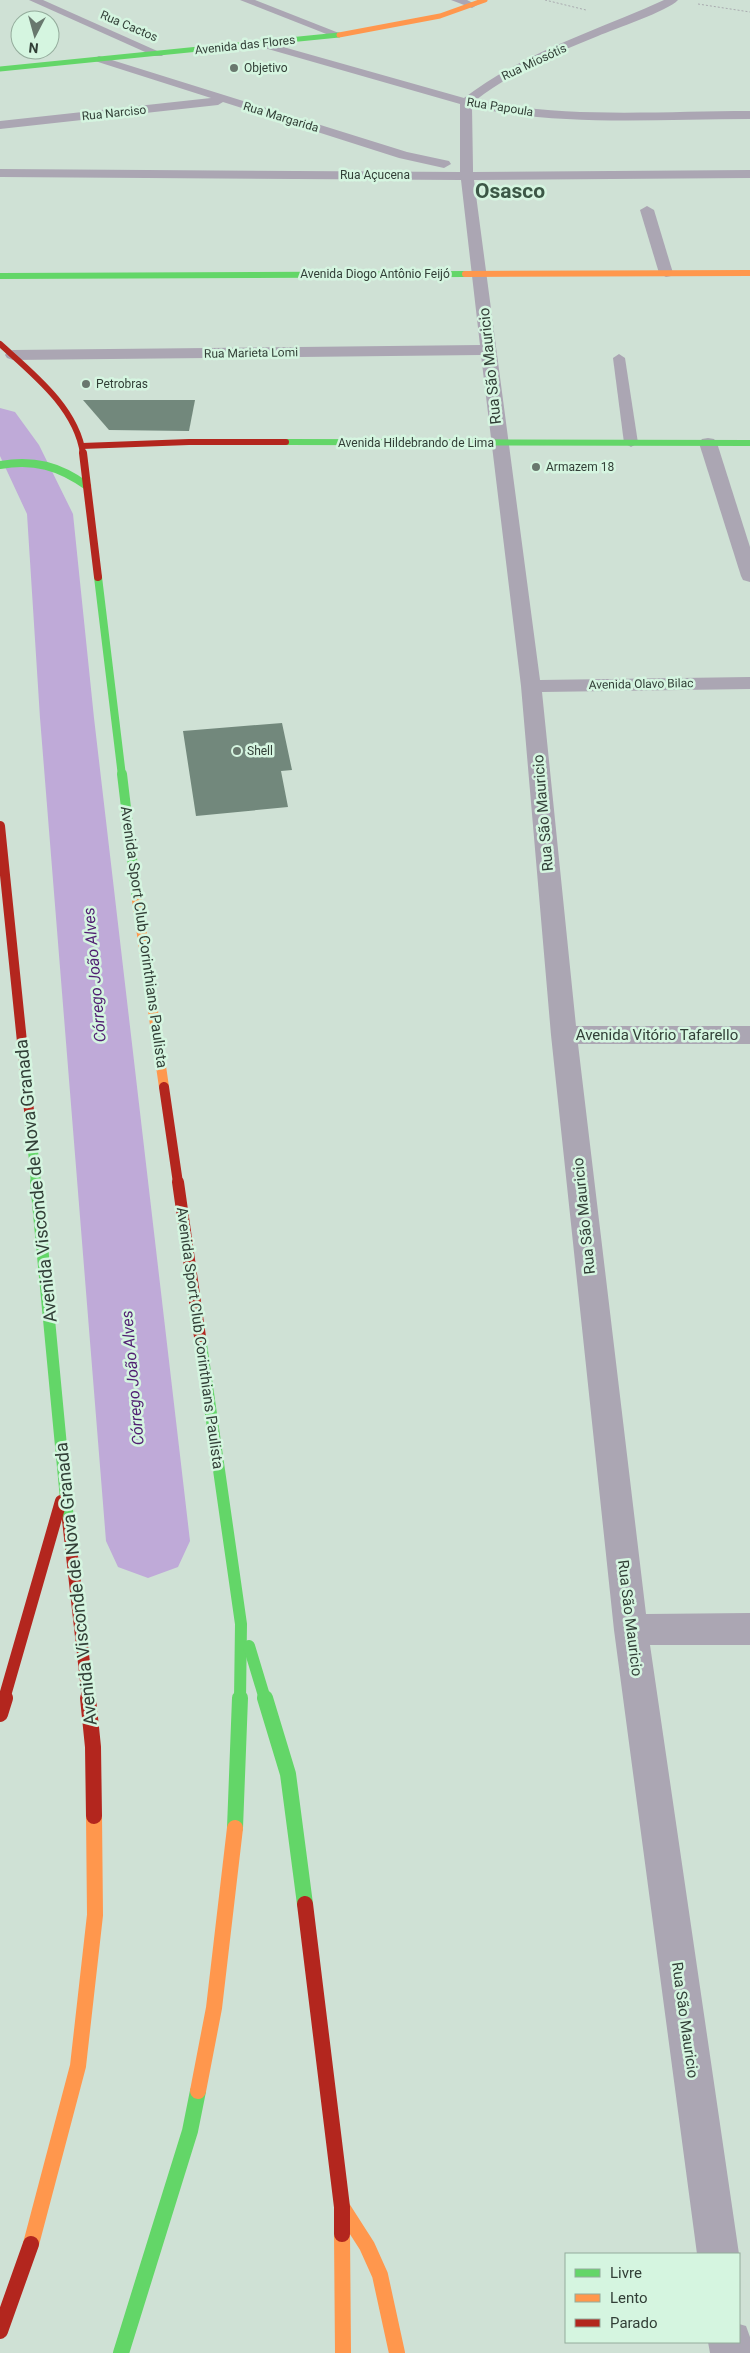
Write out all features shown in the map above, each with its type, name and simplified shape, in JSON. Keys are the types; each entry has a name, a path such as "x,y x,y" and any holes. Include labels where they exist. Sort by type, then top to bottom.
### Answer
{"main road":[{"name":"Avenida das Flores","path":"0,69 338,35 393,27 440,16 485,0"},
{"name":"Avenida Diogo Antônio Feijó","path":"0,276 750,273"},
{"name":"Avenida Sport Club Corinthians Paulista","path":"0,344 48,388 68,412 82,446 137,900 241,1624 240,1746 235,1835 214,2008 190,2131 121,2353"},
{"name":"Avenida Hildebrando de Lima","path":"82,446 189,442 750,443"},
{"path":"0,465 13,462 52,464 73,475 87,486"},
{"name":"Avenida Visconde de Nova Granada","path":"0,826 52,1338 64,1488 93,1747 95,1915 78,2066 36,2229 0,2331"},
{"path":"0,1714 64,1488"},
{"path":"241,1624 288,1774 342,2207 343,2353"},
{"path":"342,2207 367,2246 380,2275 397,2353"}],"street":[{"name":"Rua Cactos","path":"34,0 158,54"},
{"path":"245,0 338,35"},
{"path":"456,0 472,5"},
{"name":"Rua Miosótis","path":"466,102 490,82 505,74 673,0"},
{"name":"Rua Papoula","path":"258,44 466,102 503,110 548,114 750,116"},
{"name":"Rua Margarida","path":"98,59 404,155 466,172"},
{"name":"Rua Narciso","path":"0,125 227,100"},
{"path":"466,102 466,172"},
{"name":"Rua Açucena","path":"0,173 466,172 750,174"},
{"name":"Rua São Mauricio","path":"466,172 531,686 564,1035 631,1630 718,2253"},
{"path":"647,210 666,273"},
{"name":"Rua Marieta Lomi","path":"13,355 488,350"},
{"path":"708,443 750,576"},
{"name":"Avenida Olavo Bilac","path":"531,686 750,683"},
{"name":"Avenida Vitório Tafarello","path":"564,1035 750,1035"},
{"path":"631,1630 750,1629"}],"lane":[{"path":"619,358 631,443"}],"path":[{"path":"691,3 750,12"}],"building":[{"name":"Petrobras","path":"83,400 195,400 189,431 109,430"},
{"name":"Shell","path":"282,723 292,770 281,771 288,807 196,816 183,731"}],"waterway":[{"name":"Córrego João Alves","path":"0,421 17,445 50,514 67,718 148,1541"}],"traffic: fast":[{"path":"0,69 339,35"},
{"path":"0,276 465,274"},
{"path":"286,442 750,443"},
{"path":"0,465 24,462 46,465 67,473 87,486"},
{"path":"98,577 137,900"},
{"path":"32,1140 68,1520"},
{"path":"200,1337 241,1624 240,1746 235,1828"},
{"path":"249,1646 288,1774 305,1904"},
{"path":"121,2353 190,2131 198,2091"}],"traffic: slow":[{"path":"339,35 440,16 485,0"},
{"path":"465,274 750,273"},
{"path":"137,900 164,1087"},
{"path":"31,2244 78,2066 95,1915 94,1816"},
{"path":"198,2091 214,2008 235,1828"},
{"path":"342,2207 367,2246 380,2275 397,2353"},
{"path":"342,2234 343,2353"}],"traffic: jam":[{"path":"0,344 29,370 67,412 82,446 98,577"},
{"path":"82,446 189,442 286,442"},
{"path":"0,826 32,1140"},
{"path":"164,1087 200,1337"},
{"path":"0,1714 61,1501"},
{"path":"68,1520 93,1747 94,1816"},
{"path":"305,1904 342,2207 342,2234"},
{"path":"0,2331 31,2244"}],"place":[{"name":"Objetivo","path":"234,68"},
{"name":"Petrobras","path":"86,384"},
{"name":"Armazem 18","path":"536,467"},
{"name":"Shell","path":"237,751"}],"district":[{"name":"Osasco","path":"510,191"}]}
